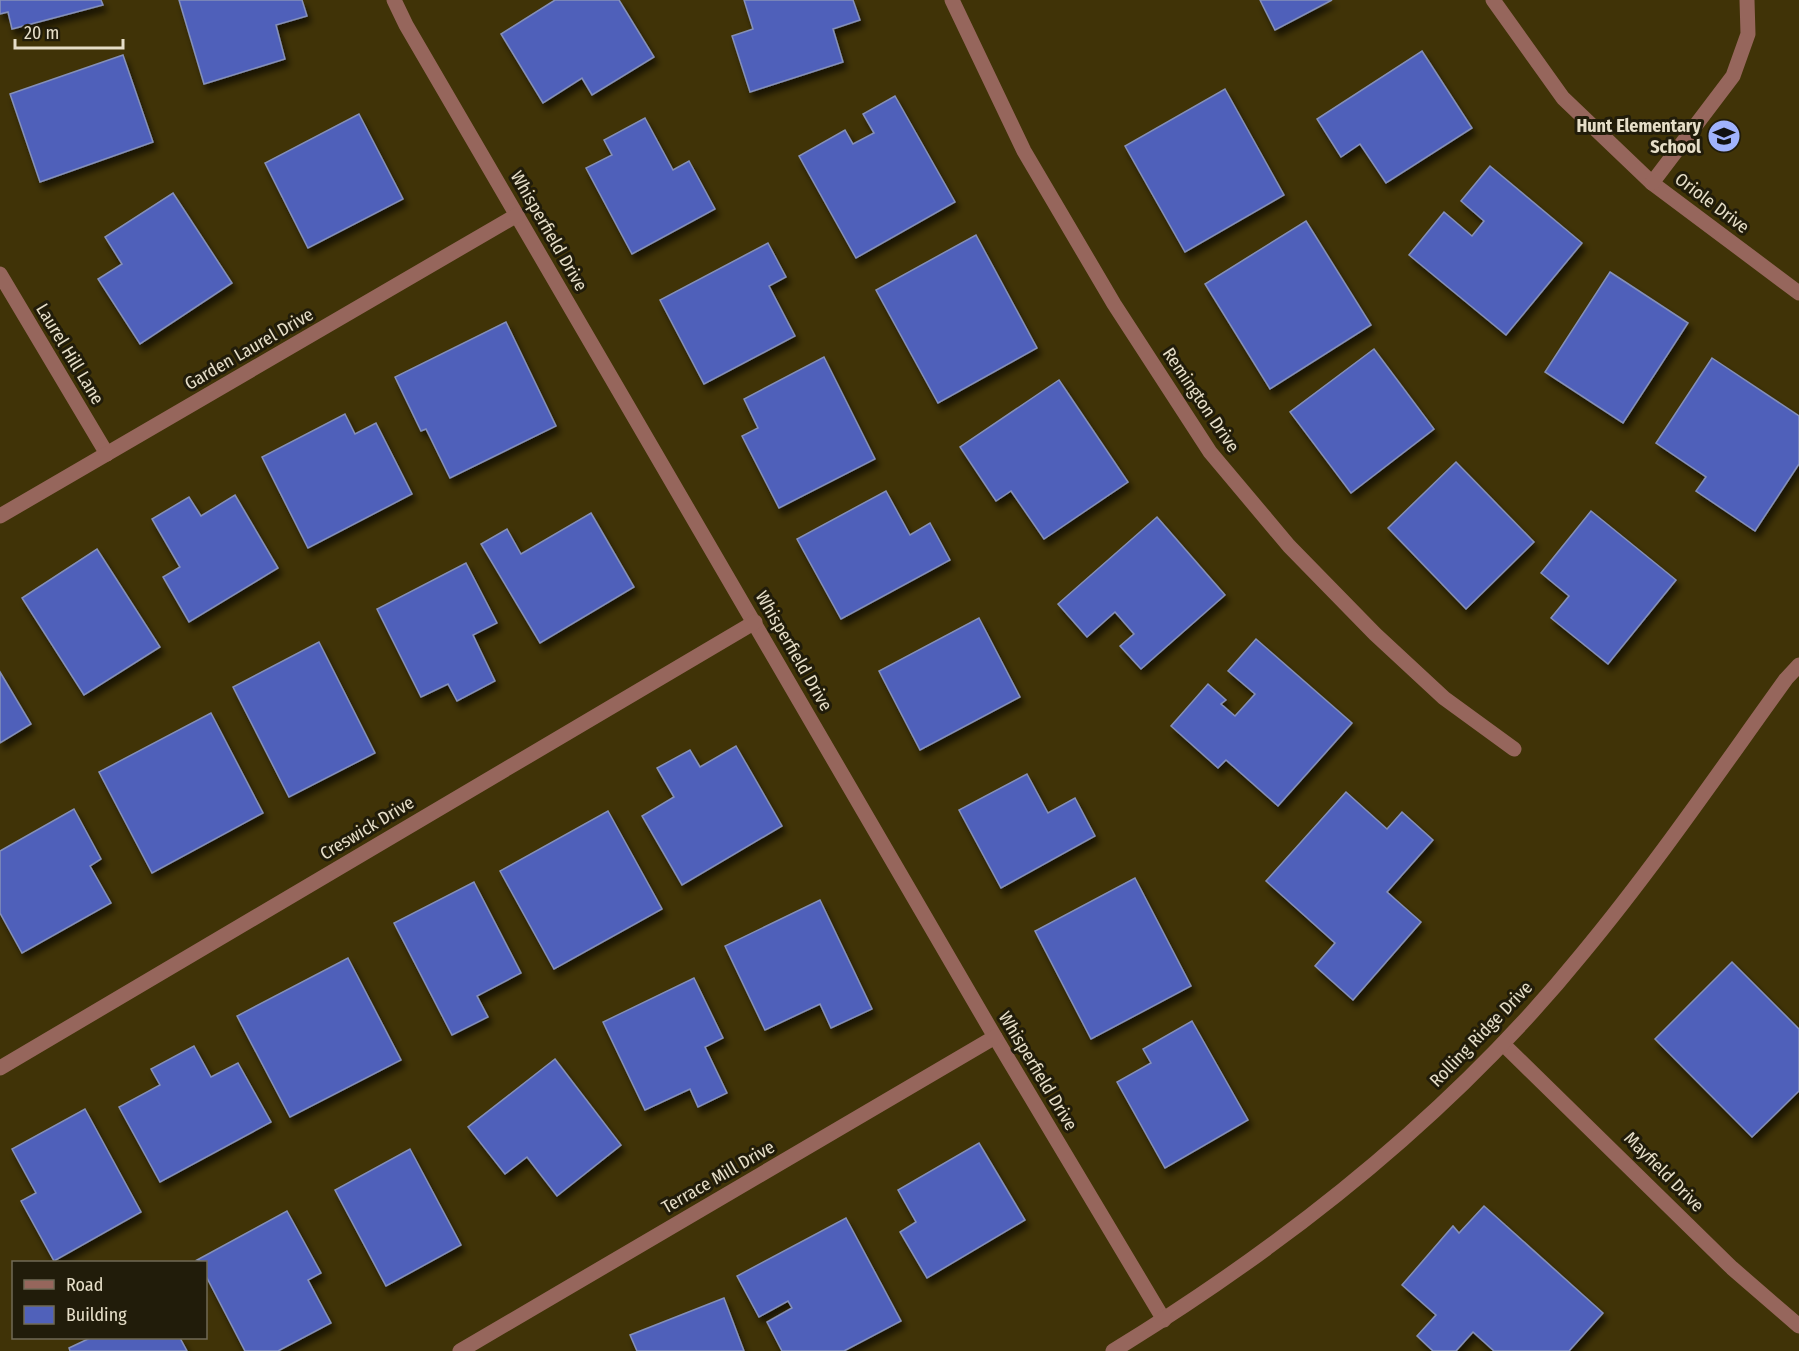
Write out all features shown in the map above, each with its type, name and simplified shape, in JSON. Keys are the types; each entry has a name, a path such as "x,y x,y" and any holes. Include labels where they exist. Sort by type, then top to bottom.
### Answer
{"street":[{"name":"Whisperfield Drive","path":"394,0 406,25 995,1037 1164,1320"},
{"name":"Remington Drive","path":"952,0 1024,152 1114,304 1210,452 1289,546 1375,634 1444,698 1514,749"},
{"name":"Oriole Drive","path":"1493,0 1563,98 1652,183 1799,293"},
{"path":"1652,183 1733,76 1748,34 1747,0"},
{"name":"Garden Laurel Drive","path":"0,516 517,215"},
{"name":"Laurel Hill Lane","path":"0,274 107,454"},
{"name":"Creswick Drive","path":"0,1068 755,622"},
{"name":"Rolling Ridge Drive","path":"1113,1351 1164,1320 1258,1256 1351,1186 1429,1116 1503,1044 1581,956 1651,867 1799,664"},
{"name":"Terrace Mill Drive","path":"460,1351 995,1037"},
{"name":"Mayfield Drive","path":"1503,1044 1732,1268 1799,1326"}],"building":[{"path":"0,0 101,0 103,5 12,29 8,12 0,14"},
{"path":"179,0 302,0 307,16 276,25 285,59 204,84"},
{"path":"555,0 619,0 654,57 592,95 582,78 543,103 501,34"},
{"path":"744,0 853,0 860,20 833,29 843,62 750,92 732,36 753,29"},
{"path":"1260,0 1332,0 1275,30"},
{"path":"1422,51 1472,128 1386,183 1360,144 1341,157 1317,119"},
{"path":"123,55 153,142 40,182 10,94"},
{"path":"1225,89 1284,195 1185,252 1125,146"},
{"path":"895,96 955,202 856,258 799,156 845,130 853,144 874,133 863,114"},
{"path":"359,114 403,199 308,248 265,163"},
{"path":"645,118 673,170 689,161 715,209 632,254 586,168 612,155 604,140"},
{"path":"1490,166 1582,243 1506,335 1409,255 1444,212 1472,236 1484,221 1461,201"},
{"path":"173,193 232,283 140,344 98,279 122,264 105,237"},
{"path":"1306,221 1371,325 1270,389 1205,284"},
{"path":"976,235 1037,348 938,403 876,290"},
{"path":"768,243 786,277 769,286 795,336 704,384 660,300"},
{"path":"1610,272 1688,323 1623,423 1545,372"},
{"path":"506,322 556,426 450,478 426,429 421,431 395,377"},
{"path":"1374,349 1434,429 1351,493 1290,412"},
{"path":"824,357 875,459 779,508 742,436 758,428 744,399"},
{"path":"1712,358 1799,416 1799,464 1755,531 1696,491 1706,477 1656,443"},
{"path":"1059,380 1128,482 1044,539 1011,491 996,501 960,447"},
{"path":"345,414 355,434 376,423 412,494 308,548 262,457"},
{"path":"1456,462 1534,542 1466,609 1388,528"},
{"path":"886,491 910,535 930,523 950,560 841,619 797,539"},
{"path":"235,495 278,568 189,622 163,577 180,567 152,519 189,497 201,516"},
{"path":"1591,511 1676,580 1608,664 1551,618 1569,596 1541,573"},
{"path":"591,513 634,587 540,643 481,544 507,529 521,554"},
{"path":"1157,517 1225,595 1141,669 1120,646 1134,634 1115,612 1087,637 1058,604"},
{"path":"97,549 160,647 84,695 22,598"},
{"path":"466,563 497,623 473,635 495,681 457,701 448,684 421,697 377,609"},
{"path":"979,618 1020,697 920,750 879,671"},
{"path":"1256,639 1352,723 1278,806 1226,760 1218,768 1171,726 1208,684 1226,700 1221,704 1235,716 1255,694 1228,671"},
{"path":"319,642 375,753 289,797 233,687"},
{"path":"0,672 31,724 0,743"},
{"path":"211,713 263,813 152,873 99,772"},
{"path":"736,746 782,826 682,885 642,816 674,797 657,768 690,750 700,767"},
{"path":"1027,774 1048,813 1075,798 1095,836 1001,888 959,810"},
{"path":"1346,792 1387,829 1402,812 1433,840 1387,892 1421,922 1353,1000 1315,966 1335,943 1266,881"},
{"path":"74,809 101,859 90,866 111,903 22,953 0,913 0,851"},
{"path":"608,811 662,909 554,969 500,871"},
{"path":"1135,878 1191,986 1091,1039 1035,931"},
{"path":"474,882 521,973 477,996 488,1017 452,1035 394,923"},
{"path":"820,900 872,1009 831,1028 820,1004 765,1030 725,946"},
{"path":"348,958 401,1060 290,1117 237,1016"},
{"path":"1732,962 1799,1029 1799,1091 1752,1137 1655,1039"},
{"path":"694,978 723,1038 705,1047 727,1093 698,1107 690,1089 645,1110 603,1022"},
{"path":"1192,1021 1248,1120 1165,1168 1117,1082 1151,1063 1143,1049"},
{"path":"194,1046 211,1077 238,1063 271,1122 160,1182 119,1107 160,1085 151,1069"},
{"path":"555,1059 621,1145 557,1196 527,1157 505,1174 468,1127"},
{"path":"85,1109 141,1212 54,1261 21,1201 36,1193 12,1149"},
{"path":"979,1143 1025,1220 927,1278 900,1232 916,1222 898,1190"},
{"path":"410,1149 461,1245 386,1286 335,1190"},
{"path":"1484,1206 1603,1313 1569,1351 1494,1351 1473,1332 1456,1351 1433,1351 1417,1336 1436,1315 1402,1285 1453,1226 1459,1233"},
{"path":"287,1211 321,1273 308,1280 331,1323 278,1351 245,1351 207,1278 207,1261 197,1260"},
{"path":"846,1218 901,1321 844,1351 782,1351 767,1322 792,1308 788,1301 759,1317 737,1276"},
{"path":"724,1298 744,1351 637,1351 630,1335"},
{"path":"88,1339 181,1339 187,1351 70,1351 69,1348"}],"place":[{"name":"Hunt Elementary School","path":"1724,136"}]}
